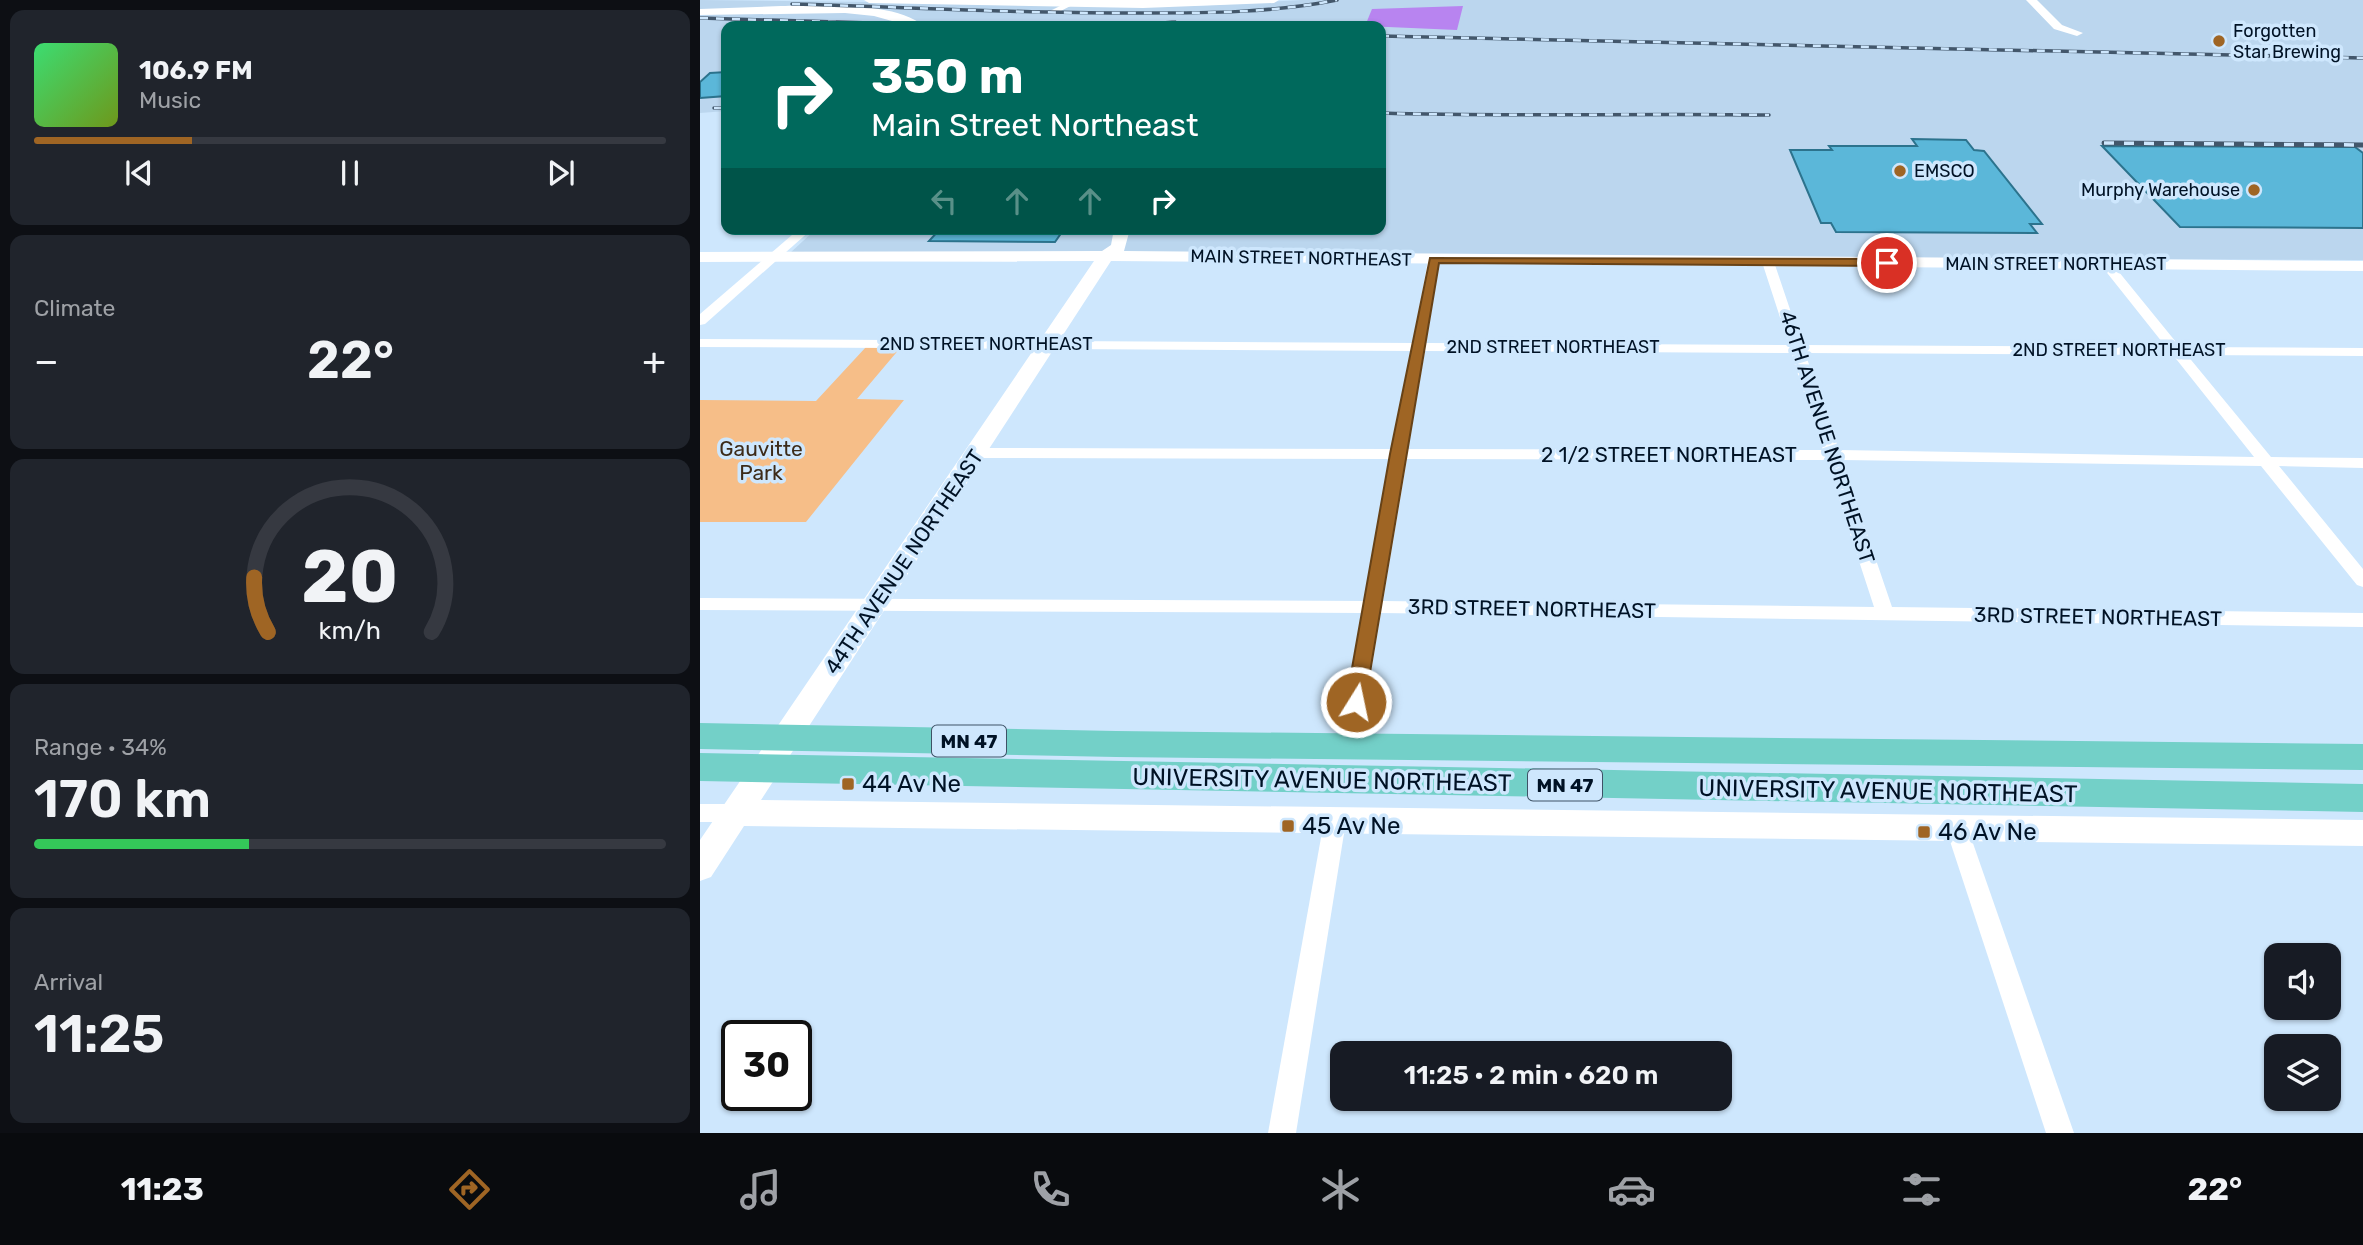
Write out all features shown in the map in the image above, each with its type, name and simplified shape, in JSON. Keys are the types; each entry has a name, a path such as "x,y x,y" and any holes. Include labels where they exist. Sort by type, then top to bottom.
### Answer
{"main road":[{"name":"UNIVERSITY AVENUE NORTHEAST","path":"700,736 1399,749 1916,750 2363,757"},
{"name":"UNIVERSITY AVENUE NORTHEAST","path":"700,767 2363,798"}],"street":[{"path":"869,0 1177,5 1274,0"},
{"path":"2031,0 2058,27 2077,33"},
{"path":"1052,12 1073,2"},
{"path":"700,11 864,12 907,21"},
{"path":"700,321 799,235"},
{"name":"44TH AVENUE NORTHEAST","path":"1105,256 1107,235"},
{"name":"44TH AVENUE NORTHEAST","path":"700,867 1105,256 1119,247 1121,235"},
{"name":"MAIN STREET NORTHEAST","path":"700,257 1105,256 2363,265"},
{"path":"1356,702 1397,454 1434,260"},
{"name":"46TH AVENUE NORTHEAST","path":"1768,262 1885,613"},
{"path":"2106,264 2363,581"},
{"name":"2ND STREET NORTHEAST","path":"700,343 2363,352"},
{"name":"2 1/2 STREET NORTHEAST","path":"976,453 1832,455 2363,463"},
{"name":"3RD STREET NORTHEAST","path":"700,604 874,607 1371,607 2363,620"},
{"name":"UNIVERSITY AVENUE NORTHEAST","path":"700,813 2363,834"},
{"path":"1282,1133 1335,821"},
{"path":"1957,828 2060,1133"}],"shaded area":[{"path":"700,0 1194,6 1302,0 2363,0 2363,260 790,253 810,235 1386,235 1386,21 721,21 721,111 700,113"},
{"path":"1463,6 1457,30 1386,27 1386,21 1367,21 1372,9"}],"green space":[{"name":"Gauvitte Park","path":"866,347 901,347 857,399 904,400 806,522 700,522 700,400 816,401"}],"building":[{"path":"721,72 721,96 700,98 700,82 710,73"},
{"name":"EMSCO","path":"1912,139 1966,140 1974,150 1984,151 2042,224 2030,224 2037,233 1836,232 1831,223 1821,223 1790,150 1832,150 1829,146 1917,146"},
{"name":"Murphy Warehouse","path":"2102,146 2355,147 2363,153 2363,228 2180,227"},
{"path":"934,235 1060,235 1055,242 929,241"}],"railway":[{"path":"792,4 1191,13 1264,10 1337,0"},
{"path":"700,18 802,21"},
{"path":"1386,36 2363,58"},
{"path":"714,108 721,108"},
{"path":"1386,113 1769,115"},
{"path":"2104,143 2363,145"}],"place":[{"name":"Forgotten Star Brewing","path":"2219,41"},
{"name":"EMSCO","path":"1900,171"},
{"name":"Murphy Warehouse","path":"2254,190"},
{"name":"44 Av Ne","path":"848,784"},
{"name":"45 Av Ne","path":"1288,826"},
{"name":"46 Av Ne","path":"1924,832"}],"route":[{"path":"1356,702 1397,454 1434,260 1887,263"}]}
